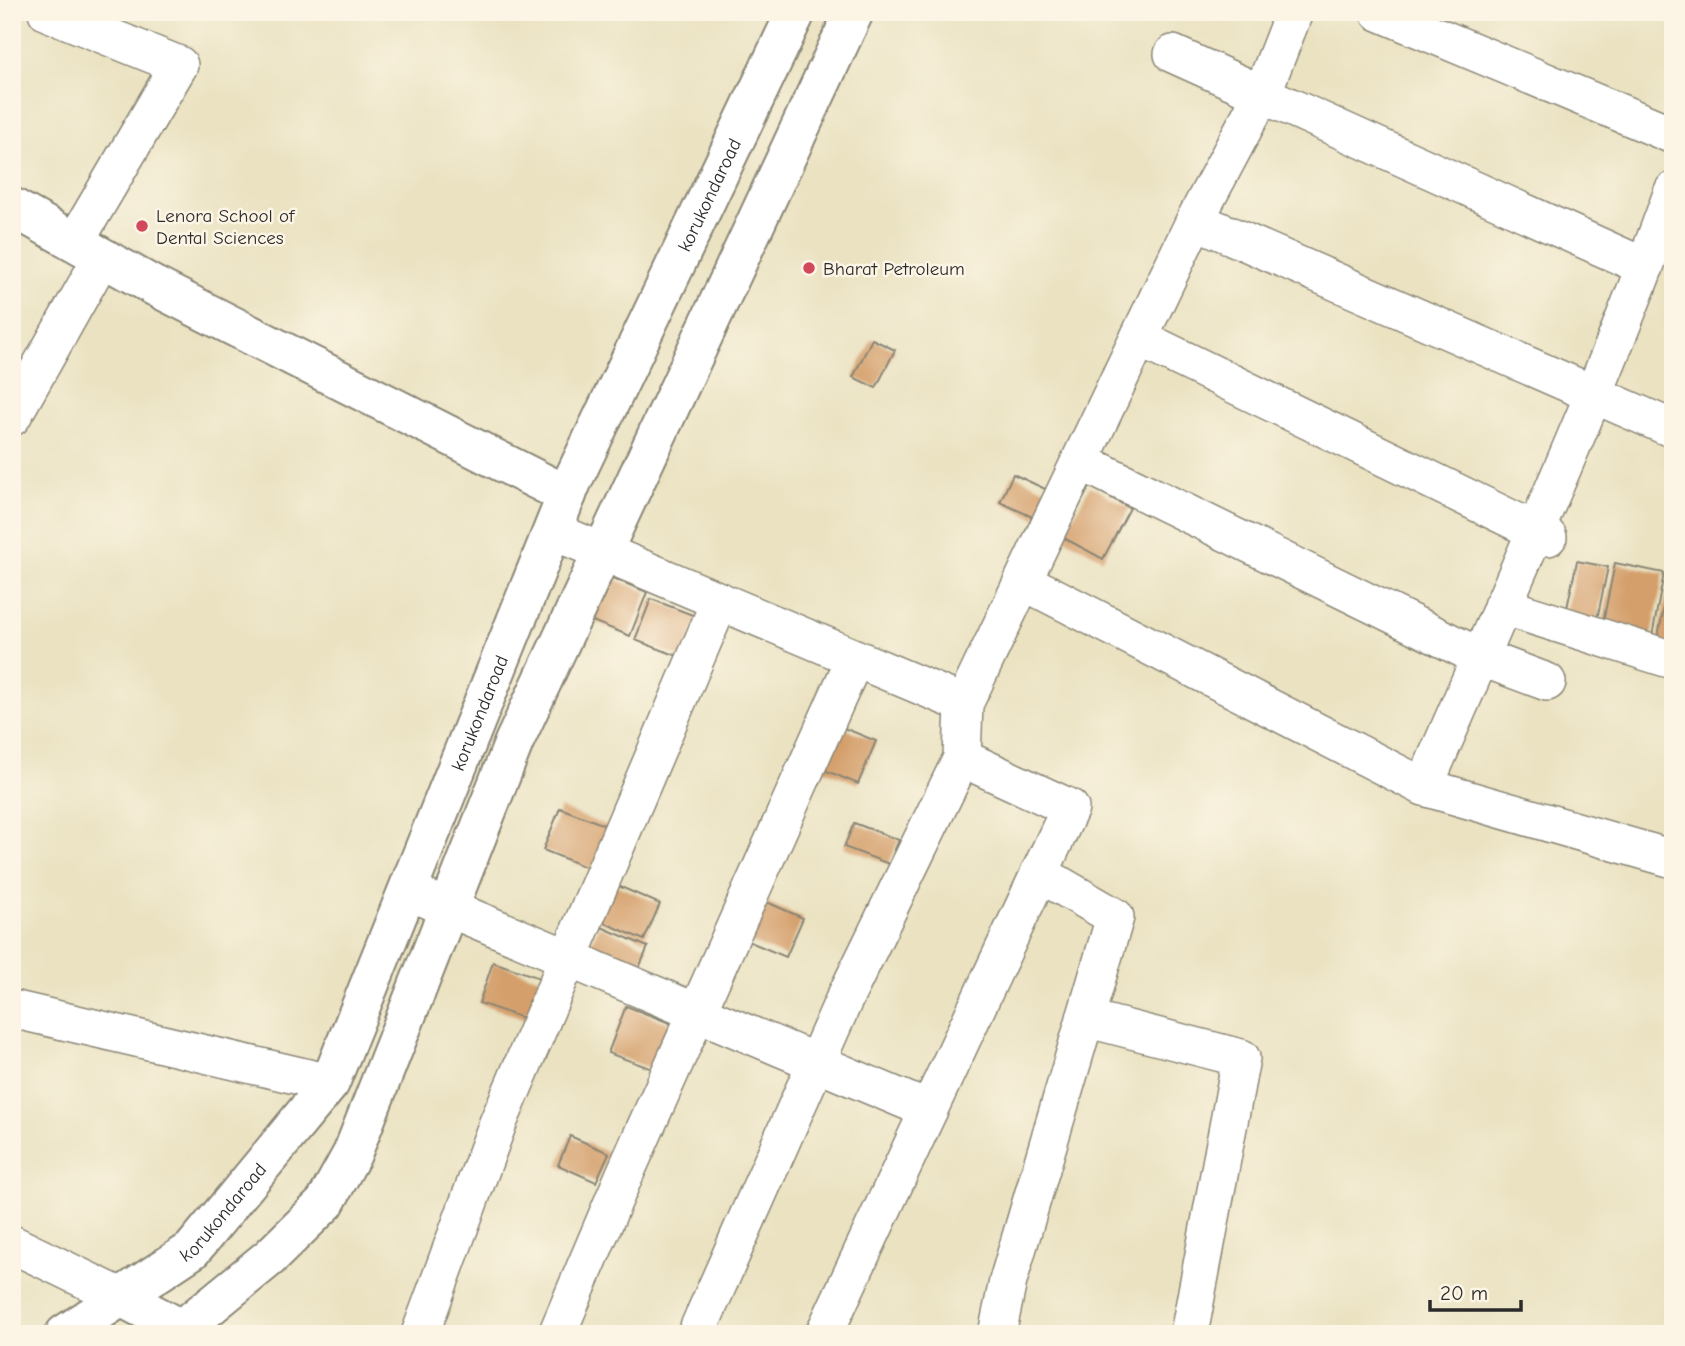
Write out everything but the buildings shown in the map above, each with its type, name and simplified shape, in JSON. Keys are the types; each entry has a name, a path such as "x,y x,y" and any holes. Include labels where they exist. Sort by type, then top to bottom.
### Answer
{"main road":[{"name":"korukondaroad","path":"65,1334 192,1250 330,1083 567,495 796,12"},
{"path":"121,1297 183,1332 270,1257 326,1203 352,1154 514,742 854,12"},
{"path":"12,207 154,286 567,495"}],"street":[{"path":"12,417 89,249 179,65 47,12"},
{"path":"696,1334 843,1002 962,758 964,704 1195,220 1262,94 1294,12"},
{"path":"1379,12 1673,135"},
{"path":"1173,54 1645,267"},
{"path":"1424,787 1502,606 1541,534 1673,191"},
{"path":"1195,220 1673,429"},
{"path":"1139,338 1541,534"},
{"path":"1080,461 1480,657 1547,682"},
{"path":"553,531 964,704"},
{"path":"1023,582 1424,787 1673,859"},
{"path":"420,1334 498,1123 720,601"},
{"path":"1502,606 1666,658 1673,657"},
{"path":"556,1334 855,658"},
{"path":"824,1334 1070,808 962,758"},
{"path":"997,1334 1008,1281 1115,917 1039,873"},
{"path":"408,891 929,1110"},
{"path":"12,1009 330,1083"},
{"path":"1085,1018 1241,1058 1189,1334"},
{"path":"12,1244 121,1297"}],"place":[{"name":"Lenora School of Dental Sciences","path":"142,226"},
{"name":"Bharat Petroleum","path":"809,268"}]}
